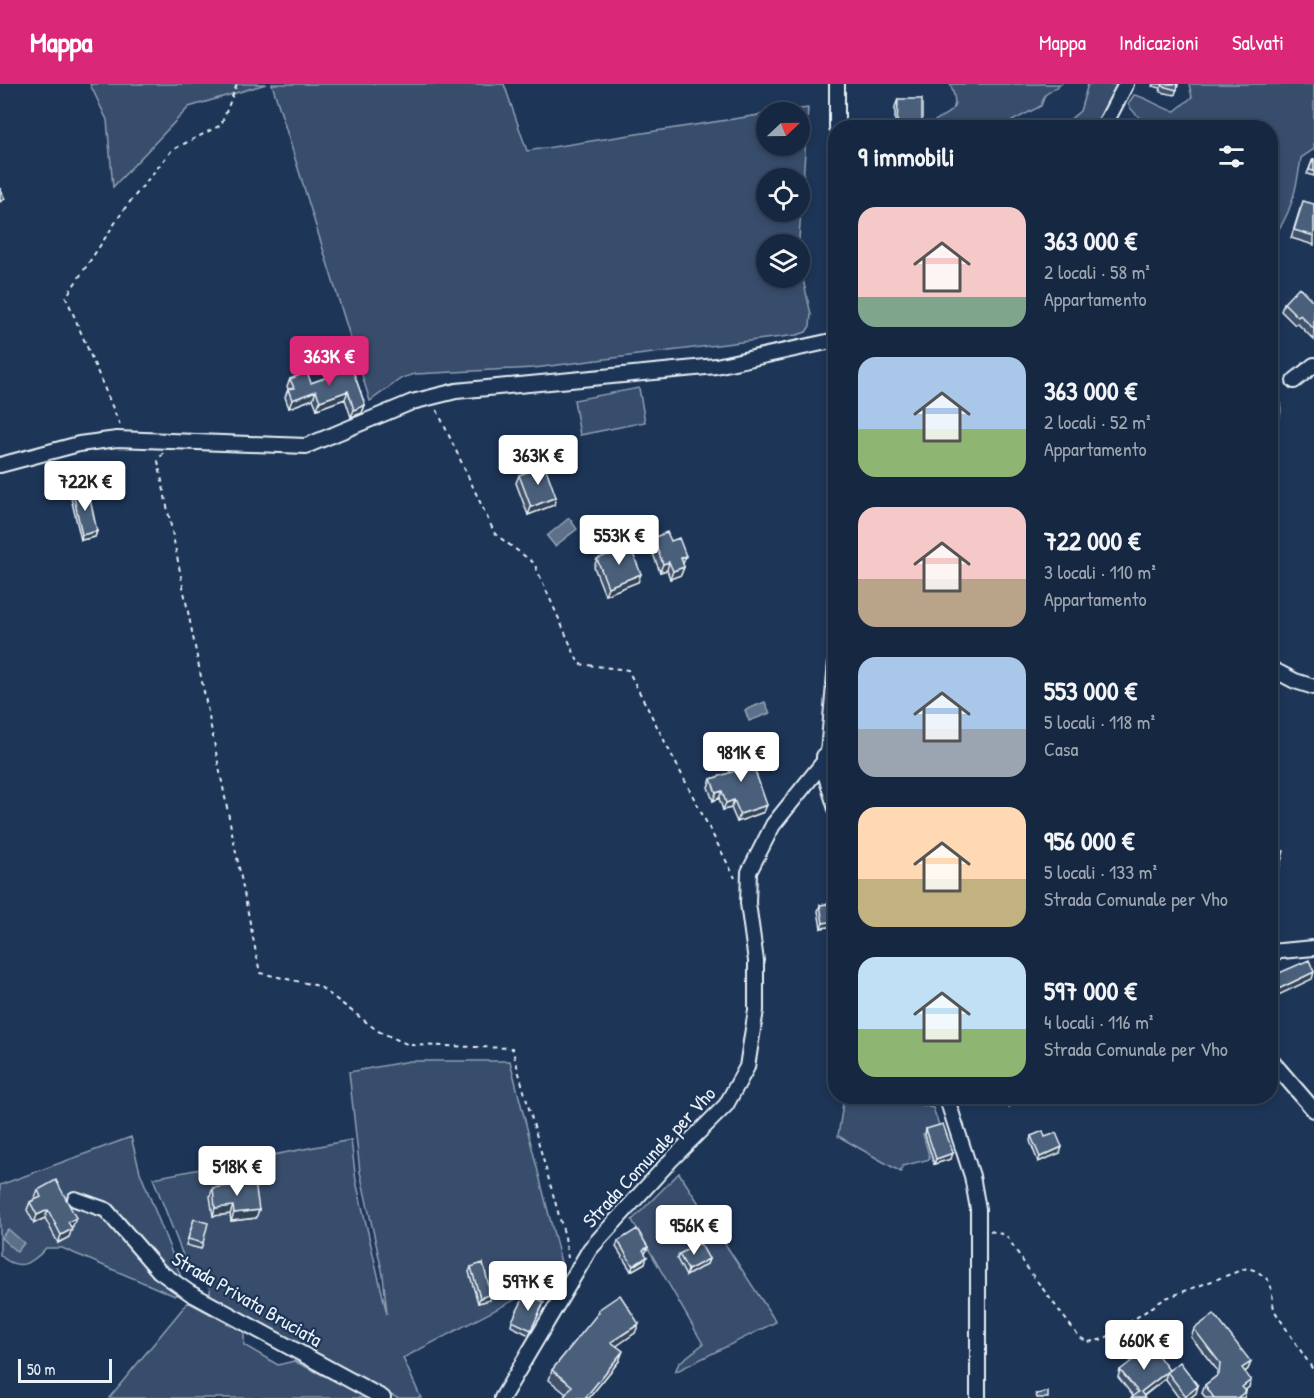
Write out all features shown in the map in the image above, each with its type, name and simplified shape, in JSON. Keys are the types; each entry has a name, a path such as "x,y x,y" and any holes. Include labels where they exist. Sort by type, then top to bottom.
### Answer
{"street":[{"path":"837,84 837,120"},
{"path":"1106,120 1126,84"},
{"path":"0,465 79,444 126,439 306,446 430,396 456,391 716,366 828,342"},
{"path":"1294,381 1314,365"},
{"path":"1278,672 1314,687"},
{"name":"Strada Comunale per Vho","path":"502,1398 590,1249 670,1161 726,1105 747,1067 756,1011 756,961 748,903 749,872 773,825 828,763"},
{"path":"1278,951 1314,948"},
{"path":"1278,1068 1314,1110"},
{"path":"949,1104 972,1176 979,1230 978,1398"},
{"name":"Strada Privata Bruciata","path":"75,1199 105,1210 159,1271 190,1293 383,1398"}],"path":[{"path":"126,439 66,297 124,208 172,150 221,125 237,84"},
{"path":"430,396 495,534 534,563 579,664 628,670 737,882"},
{"path":"171,441 158,461 260,973 319,986 378,1031 409,1045 512,1048 566,1237 568,1259"},
{"path":"979,1230 1001,1232 1006,1235 1028,1269 1080,1337 1088,1342 1104,1339 1166,1298 1242,1269 1257,1270 1268,1280 1271,1287 1274,1310 1314,1371"}],"shaded area":[{"path":"90,84 266,84 189,107 113,187 107,120"},
{"path":"272,84 504,84 527,151 756,116 756,156 805,156 804,168 756,168 756,222 800,222 799,234 756,234 756,288 805,288 811,314 810,326 806,332 534,368 415,374 402,378 370,401"},
{"path":"950,84 1061,84 1045,95 1041,106 1014,120 936,120 954,107 954,95"},
{"path":"1088,84 1117,84 1098,120 1069,120 1080,111"},
{"path":"1189,84 1314,84 1314,149 1301,158 1295,190 1288,212 1278,231 1278,120 1142,120 1128,104 1134,95 1175,111 1192,97"},
{"path":"639,388 645,422 580,435 574,400"},
{"path":"1278,397 1281,406 1278,423"},
{"path":"569,518 577,529 555,546 547,536"},
{"path":"765,702 770,713 749,721 745,710"},
{"path":"410,1061 510,1061 564,1274 403,1358 421,1398 397,1398 210,1299 210,1288 206,1280 189,1271 153,1178 351,1140 356,1181 387,1314 383,1275 360,1172 349,1072"},
{"path":"843,1104 919,1104 933,1108 940,1128 923,1134 930,1159 902,1166 901,1172 838,1136"},
{"path":"131,1137 140,1172 180,1274 182,1283 175,1296 62,1248 46,1248 25,1264 13,1263 0,1255 0,1185"},
{"path":"679,1173 776,1322 675,1372 679,1363 703,1344 632,1220"},
{"path":"8,1229 24,1243 17,1252 1,1238"},
{"path":"188,1302 244,1332 244,1345 278,1365 294,1361 370,1398 109,1398"}],"building":[{"path":"1163,84 1178,84 1177,90 1162,86"},
{"path":"898,99 922,99 922,120 897,120"},
{"path":"1314,159 1314,171 1309,170"},
{"path":"0,188 5,199 0,202"},
{"path":"1303,201 1314,204 1314,236 1294,230"},
{"path":"1299,287 1314,302 1314,329 1284,303"},
{"path":"352,368 365,405 354,410 348,391 320,401 316,391 292,400 288,389 294,388 290,379 307,372 311,383"},
{"path":"545,466 556,497 531,507 519,475"},
{"path":"88,490 97,531 82,535 73,493"},
{"path":"667,532 671,541 679,538 686,556 681,558 684,567 673,571 669,562 663,564 653,538"},
{"path":"630,546 641,574 608,587 597,559"},
{"path":"746,745 767,805 740,814 734,800 726,803 722,791 716,793 711,779 735,771 728,751"},
{"path":"1278,850 1284,851 1278,872"},
{"path":"828,904 828,922 823,923 820,905"},
{"path":"1309,960 1314,972 1278,989 1278,974"},
{"path":"943,1124 953,1153 936,1159 926,1129"},
{"path":"1043,1131 1045,1137 1056,1133 1062,1147 1040,1157 1031,1136"},
{"path":"56,1180 76,1218 68,1222 72,1229 61,1235 48,1210 37,1215 30,1202 41,1197 38,1190"},
{"path":"255,1182 259,1210 234,1213 233,1206 215,1208 213,1188"},
{"path":"194,1219 208,1223 203,1243 188,1239"},
{"path":"637,1229 648,1247 643,1250 647,1257 633,1266 618,1241"},
{"path":"700,1243 709,1259 688,1270 679,1254"},
{"path":"483,1263 491,1294 480,1298 471,1267"},
{"path":"526,1293 544,1302 531,1330 512,1321"},
{"path":"620,1295 639,1324 611,1342 623,1351 585,1398 563,1398 572,1386 552,1370 599,1312 598,1310"},
{"path":"1214,1314 1251,1362 1242,1368 1251,1380 1242,1387 1246,1391 1237,1398 1214,1398 1205,1385 1219,1374 1220,1363 1194,1329"},
{"path":"1151,1346 1169,1370 1141,1392 1145,1398 1131,1398 1138,1392 1120,1370"},
{"path":"1180,1362 1198,1386 1186,1396 1167,1372"},
{"path":"1048,1392 1048,1398 1037,1398 1036,1394"}]}
